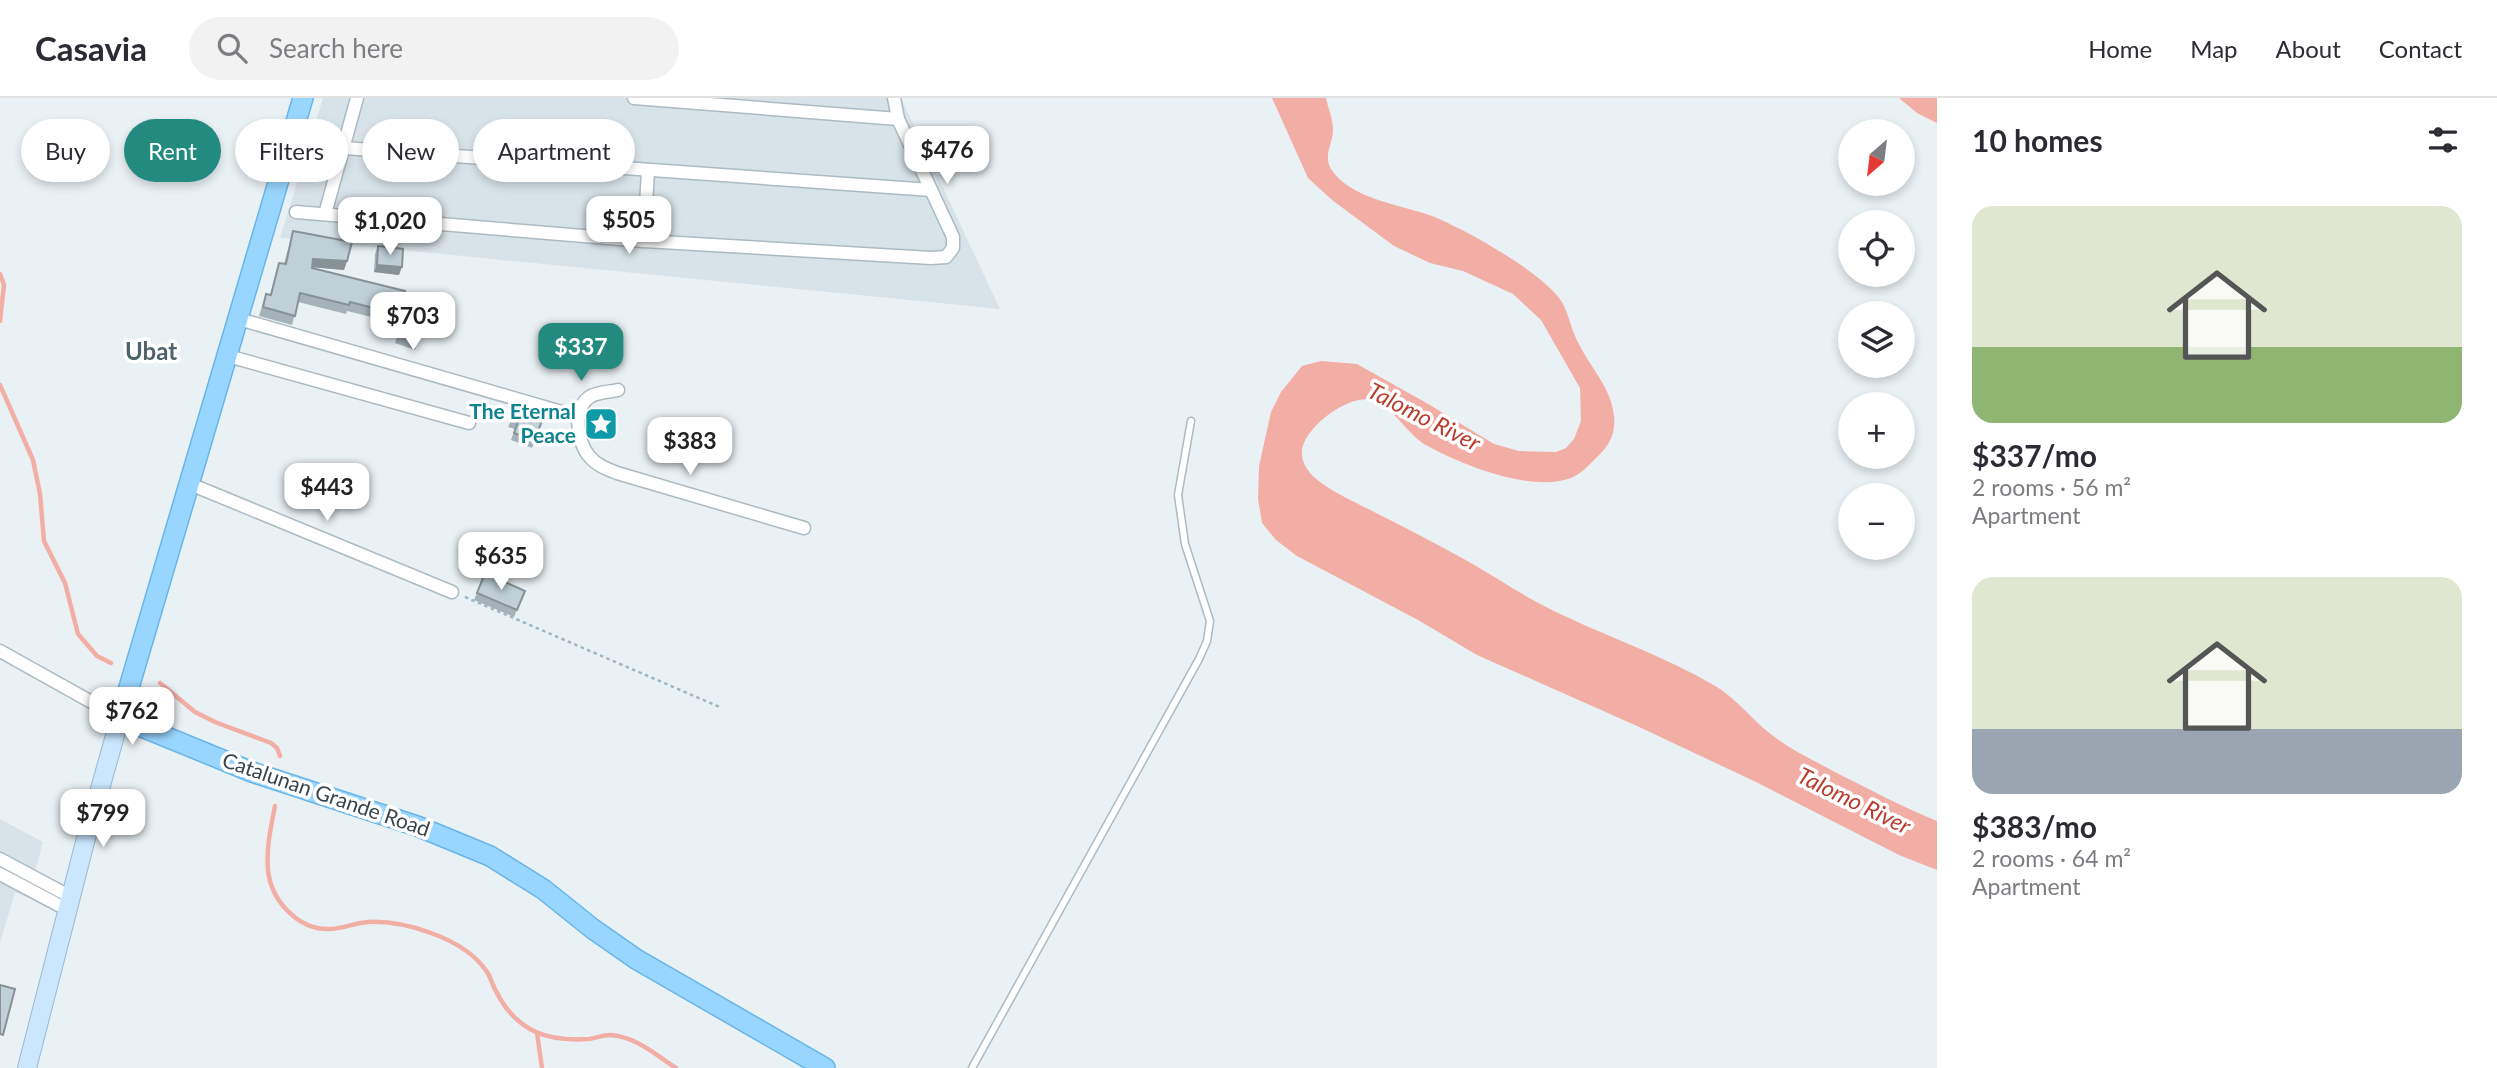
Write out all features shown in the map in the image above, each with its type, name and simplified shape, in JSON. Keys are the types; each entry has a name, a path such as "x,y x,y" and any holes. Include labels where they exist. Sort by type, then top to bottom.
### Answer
{"main road":[{"path":"27,1068 120,718 303,98"},
{"name":"Catalunan Grande Road","path":"120,718 252,772 436,832 490,856 533,881 636,959 825,1068"}],"street":[{"path":"348,133 357,98"},
{"path":"634,98 898,119"},
{"path":"296,212 644,241 940,258 951,254 953,237 898,119 894,98"},
{"path":"348,148 931,190"},
{"path":"644,241 648,170"},
{"path":"325,214 334,182"},
{"path":"239,319 579,417"},
{"path":"228,356 468,423"},
{"path":"618,390 590,397 585,401 579,417 582,444 587,455 605,468 804,528"},
{"path":"190,484 452,592"},
{"path":"0,651 120,718"},
{"path":"0,859 69,904"},
{"path":"0,874 69,904"}],"lane":[{"path":"972,1068 1207,641 1210,621 1185,544 1178,495 1191,421"}],"path":[{"path":"452,592 722,708"}],"shaded area":[{"path":"323,98 901,98 1000,309 280,238 297,182 348,182 348,119 317,119"},
{"path":"0,819 43,842 28,898 15,892 0,943"}],"water":[{"name":"Talomo River","path":"1272,98 1326,98 1333,130 1328,159 1331,169 1340,179 1377,200 1432,216 1464,231 1543,281 1564,306 1584,353 1609,396 1614,416 1613,434 1608,444 1584,470 1571,478 1555,482 1536,482 1496,474 1456,460 1424,444 1382,404 1366,399 1355,401 1331,413 1311,431 1302,450 1302,458 1309,472 1337,493 1448,550 1538,603 1655,655 1717,687 1765,729 1794,750 1937,821 1937,870 1899,855 1756,782 1637,726 1477,655 1418,620 1297,556 1276,540 1262,523 1258,499 1259,466 1271,412 1281,392 1302,366 1321,361 1357,364 1494,444 1519,451 1556,452 1566,448 1574,439 1581,421 1580,388 1541,320 1513,294 1463,271 1430,263 1394,246 1332,200 1308,178"},
{"path":"1899,98 1937,98 1937,123 1917,113"}],"building":[{"path":"293,231 352,242 347,261 313,259 312,268 405,291 402,302 428,310 418,341 398,335 405,316 350,302 349,305 300,293 295,316 263,307 266,294 271,295 279,263 286,264"},
{"path":"378,246 403,249 402,267 377,265"},
{"path":"517,405 544,416 534,441 514,433 518,422 511,420"},
{"path":"485,573 525,591 517,610 477,593"},
{"path":"0,985 15,989 3,1035 0,1034"}],"waterway":[{"path":"0,274 4,285 0,321"},
{"path":"0,385 33,460 40,494 44,541 65,583 78,634 97,656 111,663"},
{"path":"160,683 195,712 271,743 280,756"},
{"path":"275,806 269,838 270,882 281,903 298,919 308,925 331,929 368,922 392,923 439,936 462,948 482,965 507,1009 529,1029 562,1038 619,1036 645,1047 676,1068"},
{"path":"537,1033 542,1068"}],"place":[{"name":"The Eternal Peace","path":"601,424"}],"district":[{"name":"Ubat","path":"151,352"}]}
